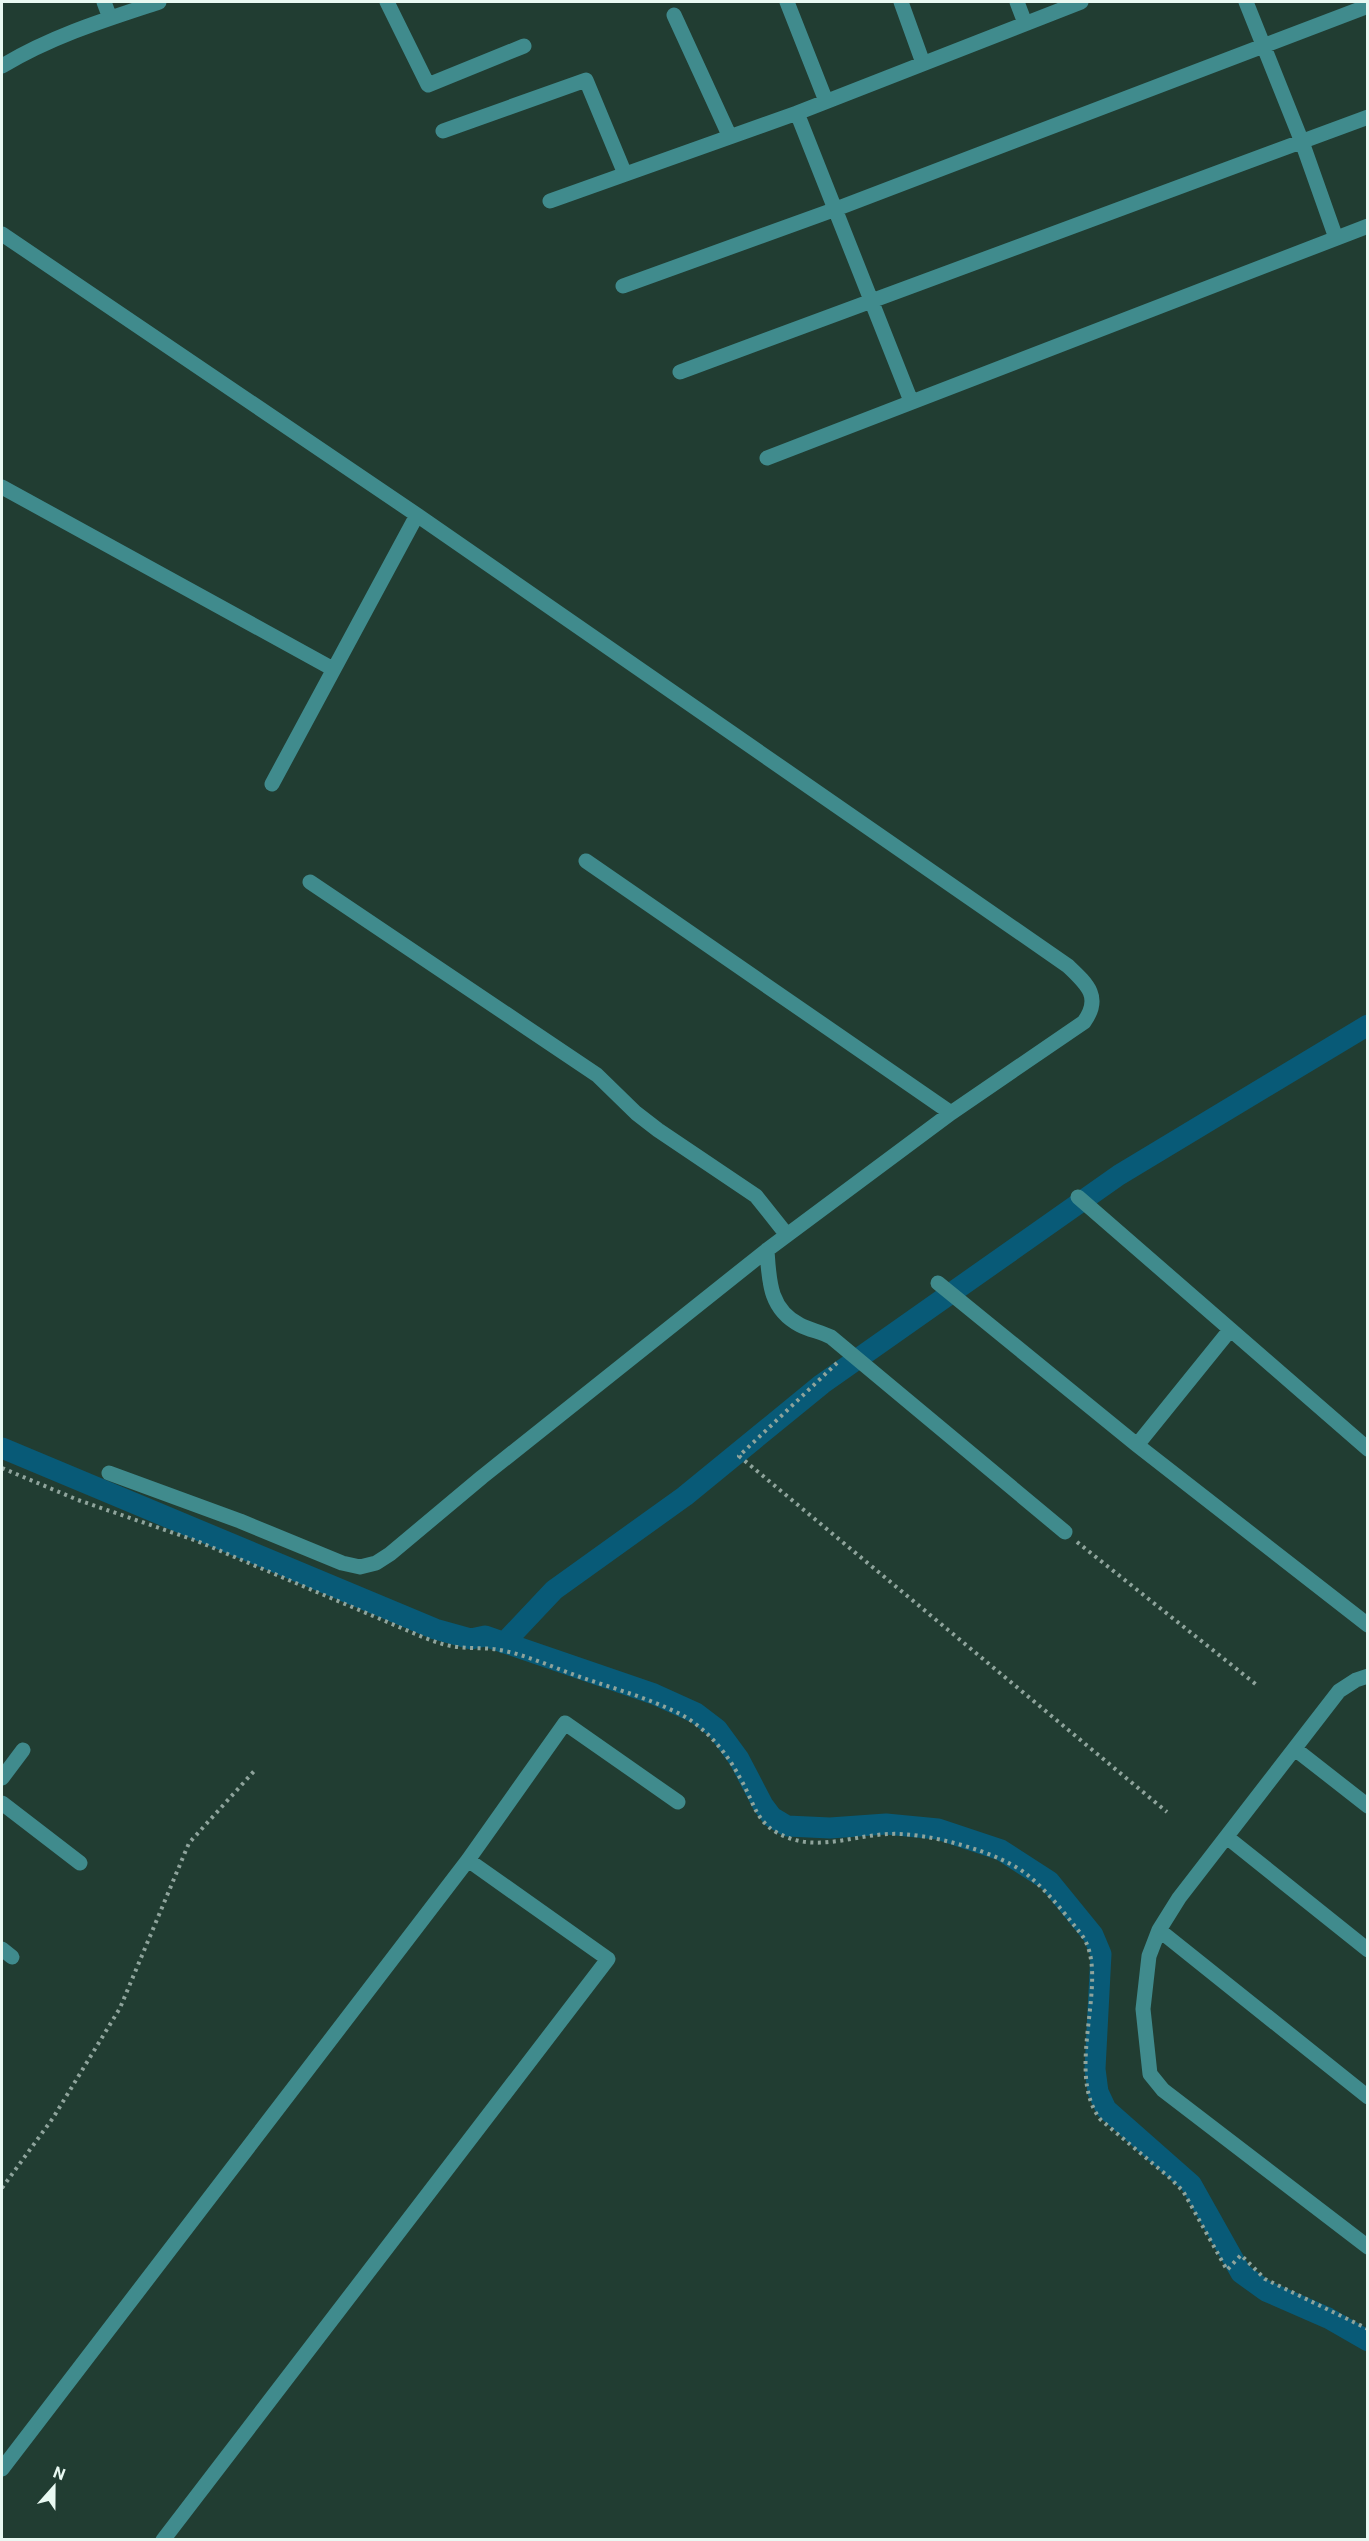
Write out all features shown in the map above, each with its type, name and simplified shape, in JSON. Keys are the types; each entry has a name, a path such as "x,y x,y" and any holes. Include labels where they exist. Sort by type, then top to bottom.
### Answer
{"street":[{"path":"104,2 110,18"},
{"path":"2,66 35,45 159,2"},
{"path":"387,2 428,85 524,46"},
{"path":"787,2 826,101"},
{"path":"902,2 923,63"},
{"path":"1017,2 1025,23"},
{"path":"550,201 796,113 1081,2"},
{"path":"1246,2 1302,142 1336,238"},
{"path":"623,286 836,209 1368,6"},
{"path":"674,15 729,137"},
{"path":"443,131 586,80 625,174"},
{"path":"796,113 911,401"},
{"path":"680,372 1368,117"},
{"path":"767,458 1368,226"},
{"path":"2,234 417,515 1068,966 1085,982 1091,993 1093,1005 1084,1022 951,1113 767,1250 376,1563 360,1566 342,1563 240,1521 109,1473"},
{"path":"2,487 333,669"},
{"path":"272,784 417,515"},
{"path":"586,861 951,1113"},
{"path":"310,882 597,1075 636,1113 658,1130 756,1196 787,1235"},
{"path":"1078,1197 1368,1449"},
{"path":"767,1250 770,1291 773,1300 792,1320 831,1337 1065,1532"},
{"path":"938,1283 1137,1445 1368,1625"},
{"path":"1137,1445 1230,1330"},
{"path":"1368,1676 1356,1680 1339,1691 1228,1838 1179,1898 1159,1930 1149,1956 1143,2009 1150,2074 1163,2090 1368,2247"},
{"path":"2,2469 468,1860 565,1722 678,1802"},
{"path":"1295,1749 1368,1806"},
{"path":"2,1778 23,1750"},
{"path":"2,1803 80,1863"},
{"path":"1228,1838 1368,1950"},
{"path":"163,2540 608,1959 468,1860"},
{"path":"1159,1930 1368,2097"}],"path":[{"path":"848,1352 739,1456 1167,1812"},
{"path":"2,1468 78,1500 197,1541 425,1638 455,1647 506,1651 627,1693 682,1715 720,1747 739,1776 757,1815 764,1824 789,1839 810,1842 891,1834 919,1837 965,1846 1019,1869 1031,1877 1048,1895 1082,1935 1090,1950 1091,1979 1086,2078 1092,2110 1183,2192 1227,2270 1241,2255 1265,2279 1368,2329"},
{"path":"1065,1532 1258,1686"},
{"path":"2,2188 53,2118 120,2008 189,1843 256,1769"}],"waterway":[{"path":"504,1643 554,1590 685,1496 822,1384 1119,1175 1368,1025"},
{"path":"2,1448 435,1629 471,1639 485,1636 654,1694 696,1713 717,1729 739,1759 763,1805 772,1817 787,1826 830,1828 886,1824 938,1829 1001,1850 1049,1881 1093,1935 1101,1954 1095,2069 1098,2092 1106,2109 1191,2184 1241,2273 1266,2291 1328,2318 1368,2341"}]}
